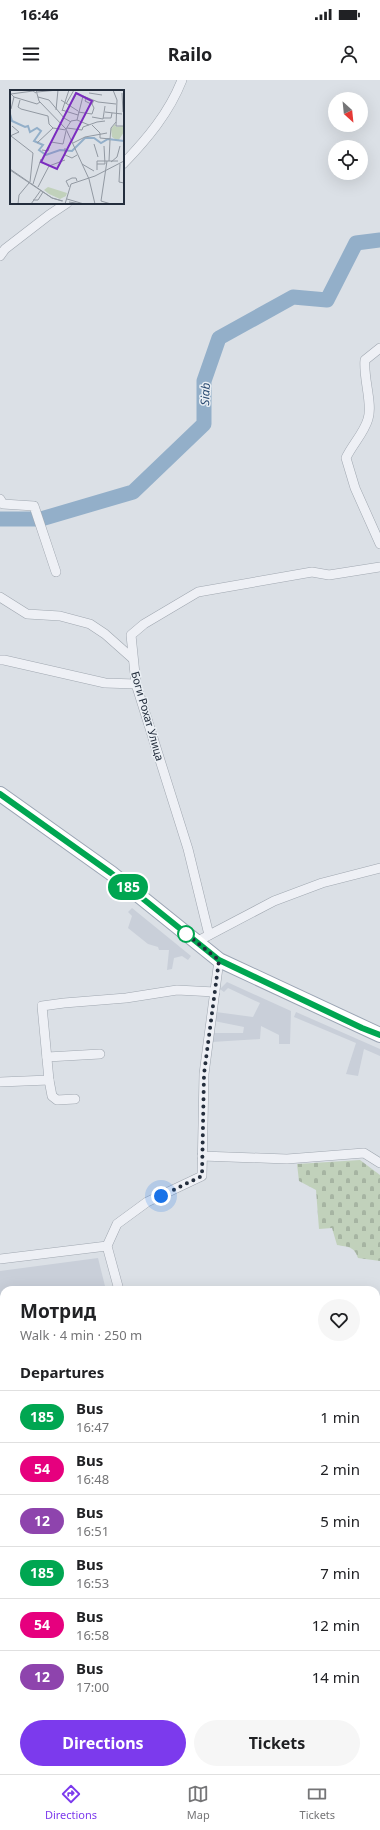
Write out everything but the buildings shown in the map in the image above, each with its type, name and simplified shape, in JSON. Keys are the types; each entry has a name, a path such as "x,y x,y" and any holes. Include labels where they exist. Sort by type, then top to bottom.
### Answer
{"main road":[{"path":"0,794 111,873 219,960 362,1028 380,1035"}],"street":[{"path":"124,163 166,114 175,98 182,80"},
{"path":"0,256 5,249 66,204"},
{"path":"380,348 365,360 364,370 370,411 368,420 346,458 355,488 380,544"},
{"path":"0,499 3,504 30,506 36,509 38,521 56,572"},
{"name":"Боги Рохат Улица","path":"209,935 188,849 136,684 132,658 131,635 144,624 198,592 312,572 329,575 380,567"},
{"path":"0,597 27,614 60,616 90,624 105,634 132,658"},
{"path":"0,660 105,683 136,684"},
{"path":"196,942 274,902 322,883 380,868"},
{"path":"118,1286 106,1246 118,1224 147,1202 202,1176 204,1074 219,960"},
{"path":"75,1098 57,1100 52,1096 49,1080 42,1006 126,998 177,990 214,992"},
{"path":"47,1057 100,1054"},
{"path":"0,1082 49,1080"},
{"path":"202,1156 280,1159 364,1153 380,1163"},
{"path":"0,1259 106,1246"}],"shaded area":[{"path":"132,908 191,956 188,960 182,956 174,958 172,969 167,970 169,950 159,950 158,947 148,944 128,928 132,916 128,912"},
{"path":"227,982 291,1011 290,1044 279,1044 279,1035 261,1026 260,1039 212,1042 213,1033 243,1033 244,1027 214,1021 216,1012 253,1017 260,1003 228,988 224,992 220,989"},
{"path":"296,1012 380,1049 380,1056 364,1049 358,1076 346,1074 356,1043 294,1017"},
{"path":"98,1258 105,1286 0,1286 0,1271"}],"green space":[{"path":"360,1160 380,1175 380,1261 358,1258 355,1251 352,1249 337,1245 332,1228 319,1229 316,1190 299,1181 297,1164"}],"waterway":[{"name":"Siab","path":"0,519 41,519 133,492 204,424 204,381 219,338 293,297 327,300 356,243 380,240"}],"bus line":[{"name":"185","path":"0,794 111,873 219,960 362,1028 380,1035"}],"route":[{"path":"161,1196 202,1176 204,1074 219,960 184,932 186,934"}]}
